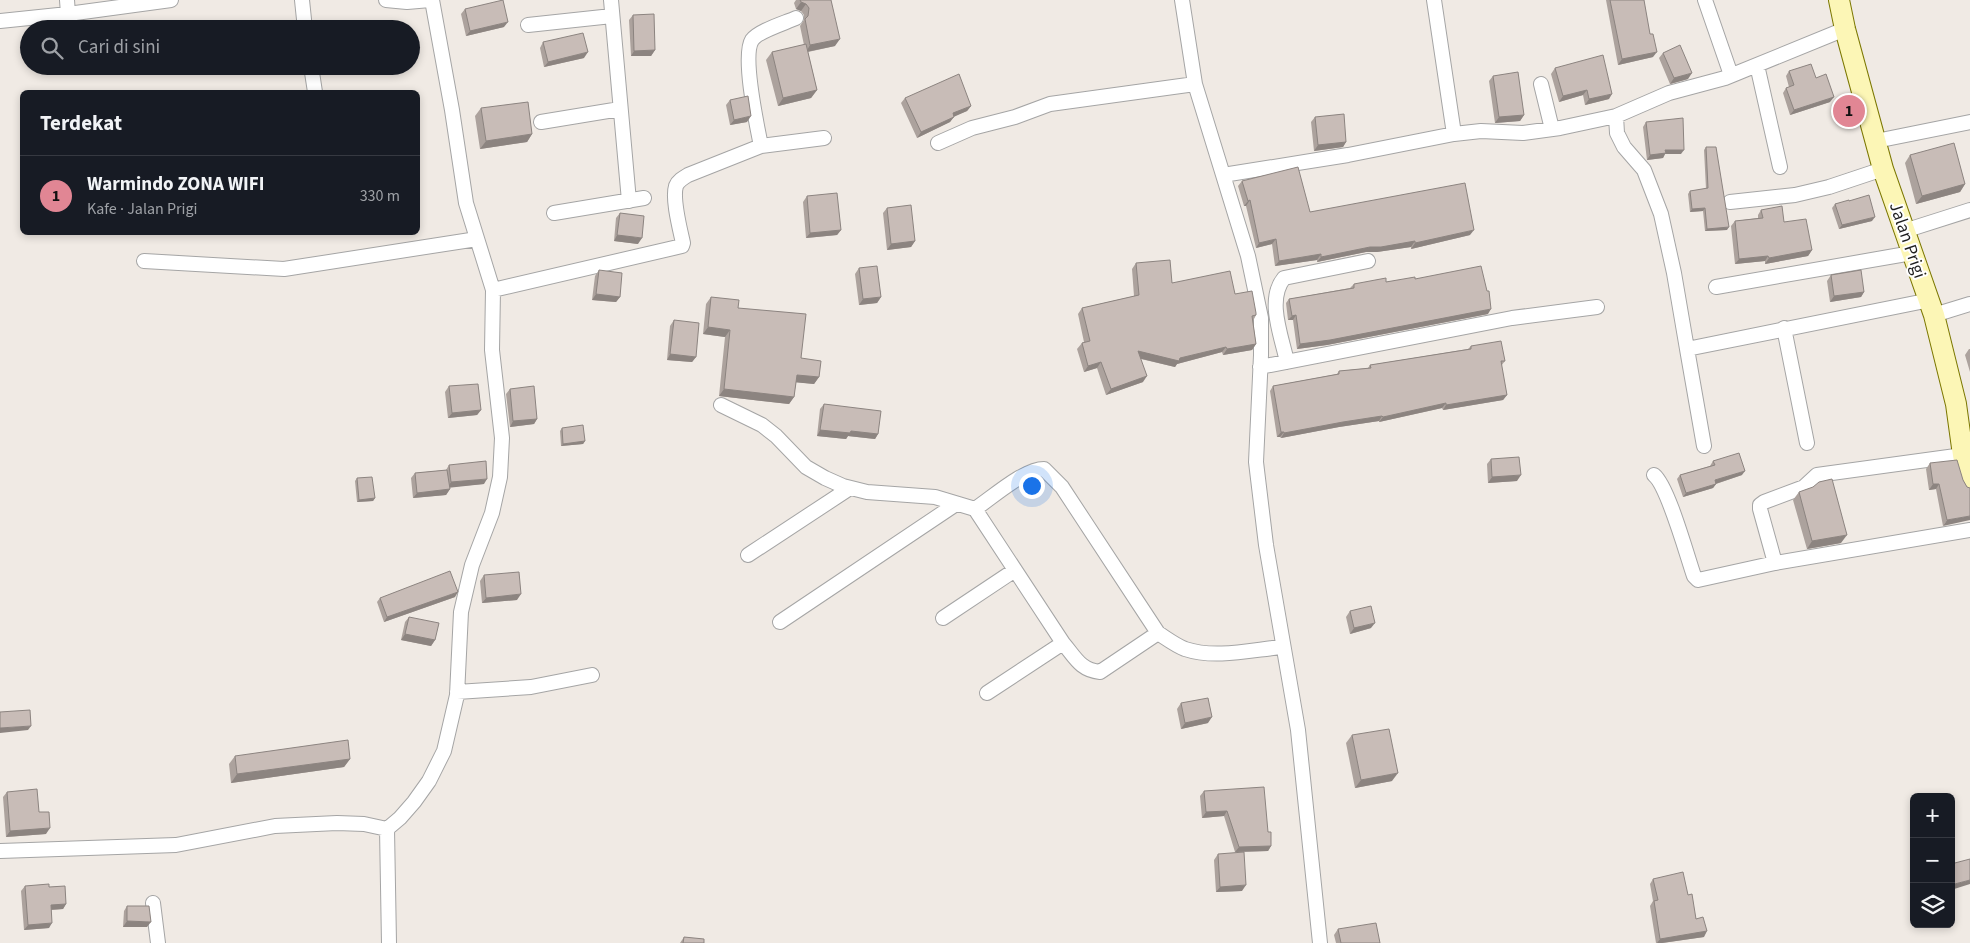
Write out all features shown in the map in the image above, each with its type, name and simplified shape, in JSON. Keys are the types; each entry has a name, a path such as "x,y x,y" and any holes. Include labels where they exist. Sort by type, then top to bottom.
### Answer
{"street":[{"path":"67,0 68,14"},
{"path":"0,21 68,14 138,2 171,0"},
{"path":"302,0 304,20"},
{"path":"386,0 407,2 431,0 452,110 466,203 492,290 492,350 502,438 500,477 492,513 472,565 461,612 457,692 444,751 414,802 387,829"},
{"path":"611,0 629,201"},
{"path":"1182,0 1195,84 1211,140 1224,175 1256,287 1261,318 1256,462 1266,545 1282,647 1298,730 1320,943"},
{"path":"1434,0 1454,134"},
{"path":"1705,0 1732,75"},
{"name":"Jalan Prigi","path":"1840,0 1845,29 1883,168 1963,403 1963,455 1970,482"},
{"path":"528,25 612,16"},
{"path":"761,146 752,90 749,47 752,39 758,34 796,18"},
{"path":"1224,175 1348,156 1454,134 1481,131 1523,133 1552,130 1616,116 1669,93 1732,75 1845,29"},
{"path":"1757,65 1780,167"},
{"path":"312,75 315,90"},
{"path":"938,143 980,126 1015,117 1050,104 1195,84"},
{"path":"1541,84 1552,130"},
{"path":"541,122 620,110"},
{"path":"1616,116 1618,133 1624,147 1644,170 1661,214 1674,273 1704,446"},
{"path":"1876,141 1970,122"},
{"path":"492,290 682,246 675,194 676,186 680,180 688,175 761,146 824,138"},
{"path":"1730,202 1795,195 1829,187 1883,168"},
{"path":"554,213 644,198"},
{"path":"1908,241 1970,210"},
{"path":"1716,287 1908,241 1970,218"},
{"path":"144,260 284,270 477,239"},
{"path":"1287,362 1276,312 1280,284 1284,278 1368,261"},
{"path":"1687,348 1784,328 1970,304"},
{"path":"1260,367 1512,318 1597,307"},
{"path":"1784,328 1807,443"},
{"path":"721,405 762,425 776,436 806,467 825,478 850,488 886,494 935,497 975,509 1063,643 1080,664 1089,671 1100,672 1158,633"},
{"path":"1774,563 1760,509 1760,505 1764,502 1804,488 1817,474 1963,455"},
{"path":"975,509 1036,469 1044,469 1062,488 1158,633 1182,648 1194,651 1238,652 1282,647"},
{"path":"1654,475 1659,479 1662,486 1694,576 1698,580 1774,563 1970,530"},
{"path":"748,555 850,488"},
{"path":"780,622 956,504"},
{"path":"943,618 1015,570"},
{"path":"987,693 1063,643"},
{"path":"457,692 531,687 592,675"},
{"path":"0,851 176,845 283,826 364,824 387,829"},
{"path":"387,829 389,943"},
{"path":"153,903 158,943"}],"building":[{"path":"503,0 508,22 470,31 465,9"},
{"path":"800,0 831,0 840,39 810,45 805,19 808,16 809,8"},
{"path":"1610,0 1644,0 1650,34 1653,34 1657,52 1622,59"},
{"path":"654,14 655,50 634,51 633,15"},
{"path":"583,33 588,52 548,62 543,42"},
{"path":"806,44 817,90 783,98 772,52"},
{"path":"1680,45 1692,73 1674,78 1663,53"},
{"path":"1603,55 1612,94 1589,99 1587,90 1563,96 1555,68"},
{"path":"1811,64 1816,78 1826,74 1834,97 1794,110 1786,88 1794,85 1789,71"},
{"path":"1518,72 1524,115 1499,117 1493,76"},
{"path":"959,74 971,106 953,113 954,117 921,132 905,98"},
{"path":"748,96 751,116 734,120 730,100"},
{"path":"528,102 532,134 486,141 481,108"},
{"path":"1344,114 1346,142 1318,145 1315,117"},
{"path":"1683,118 1684,150 1665,150 1666,153 1650,155 1646,122"},
{"path":"1954,143 1965,184 1922,196 1910,155"},
{"path":"1706,147 1716,147 1729,227 1707,229 1705,208 1692,209 1690,191 1708,188"},
{"path":"1298,167 1310,212 1465,183 1474,230 1415,243 1415,241 1370,247 1321,257 1321,254 1279,261 1276,239 1259,243 1250,200 1248,201 1242,181"},
{"path":"837,193 841,230 810,233 807,196"},
{"path":"1869,195 1875,217 1842,225 1835,204"},
{"path":"911,205 915,241 891,244 887,208"},
{"path":"1782,206 1784,222 1806,219 1812,250 1769,258 1768,256 1739,259 1735,221 1763,218 1761,210"},
{"path":"620,213 644,216 642,238 617,235"},
{"path":"1170,260 1172,283 1230,271 1235,294 1252,291 1256,313 1256,315 1252,316 1256,344 1227,349 1226,347 1180,358 1179,361 1138,351 1147,376 1111,389 1101,362 1088,366 1082,343 1090,341 1082,308 1139,295 1136,263"},
{"path":"877,266 881,297 863,299 859,268"},
{"path":"1481,266 1487,291 1489,291 1491,309 1300,344 1296,315 1292,316 1289,299 1354,288 1354,284 1386,278 1386,282 1415,277 1415,279"},
{"path":"599,270 622,273 620,297 596,294"},
{"path":"1861,270 1864,292 1834,296 1831,275"},
{"path":"711,297 739,300 738,308 806,314 801,358 821,361 819,377 797,375 794,397 724,389 730,330 708,327"},
{"path":"674,320 699,323 696,357 670,354"},
{"path":"1501,341 1505,361 1501,361 1507,395 1446,405 1446,403 1383,417 1281,432 1273,386 1339,374 1339,371 1371,368 1370,365 1471,349 1471,346"},
{"path":"478,384 481,410 452,413 449,386"},
{"path":"534,386 537,419 513,421 510,389"},
{"path":"824,404 881,411 878,434 820,430"},
{"path":"583,425 585,441 563,444 562,428"},
{"path":"1739,453 1745,471 1715,480 1716,484 1686,493 1680,475 1715,465 1713,461"},
{"path":"1519,457 1521,475 1492,477 1491,459"},
{"path":"1957,460 1963,480 1967,487 1970,488 1970,516 1947,520 1939,484 1933,484 1930,463"},
{"path":"486,461 487,479 451,482 449,465"},
{"path":"447,470 450,489 417,493 415,473"},
{"path":"372,477 375,498 359,500 357,478"},
{"path":"1832,479 1847,535 1812,541 1799,492 1813,487 1819,482"},
{"path":"450,571 458,592 387,617 380,598"},
{"path":"519,572 521,594 486,598 484,575"},
{"path":"1371,606 1375,623 1354,628 1350,611"},
{"path":"409,617 439,623 435,640 405,634"},
{"path":"1208,698 1212,717 1185,723 1181,703"},
{"path":"30,710 31,726 0,728 0,712"},
{"path":"1389,729 1398,773 1361,780 1352,735"},
{"path":"348,740 350,759 237,774 235,756"},
{"path":"1264,787 1268,832 1271,832 1271,846 1239,847 1227,811 1206,812 1204,791"},
{"path":"37,789 39,812 49,812 50,828 10,831 7,792"},
{"path":"1244,852 1246,885 1220,887 1218,854"},
{"path":"1970,859 1970,880 1955,884 1955,863"},
{"path":"1683,872 1688,895 1692,894 1696,919 1703,917 1707,931 1660,939 1654,901 1658,900 1653,879"},
{"path":"49,884 49,887 65,886 66,904 51,905 52,923 28,925 25,886"},
{"path":"127,906 149,906 151,922 127,921"},
{"path":"1376,923 1380,943 1341,943 1338,929"},
{"path":"684,937 704,939 704,943 683,943"}],"place":[{"name":"Warmindo ZONA WIFI","path":"1849,111"}]}
